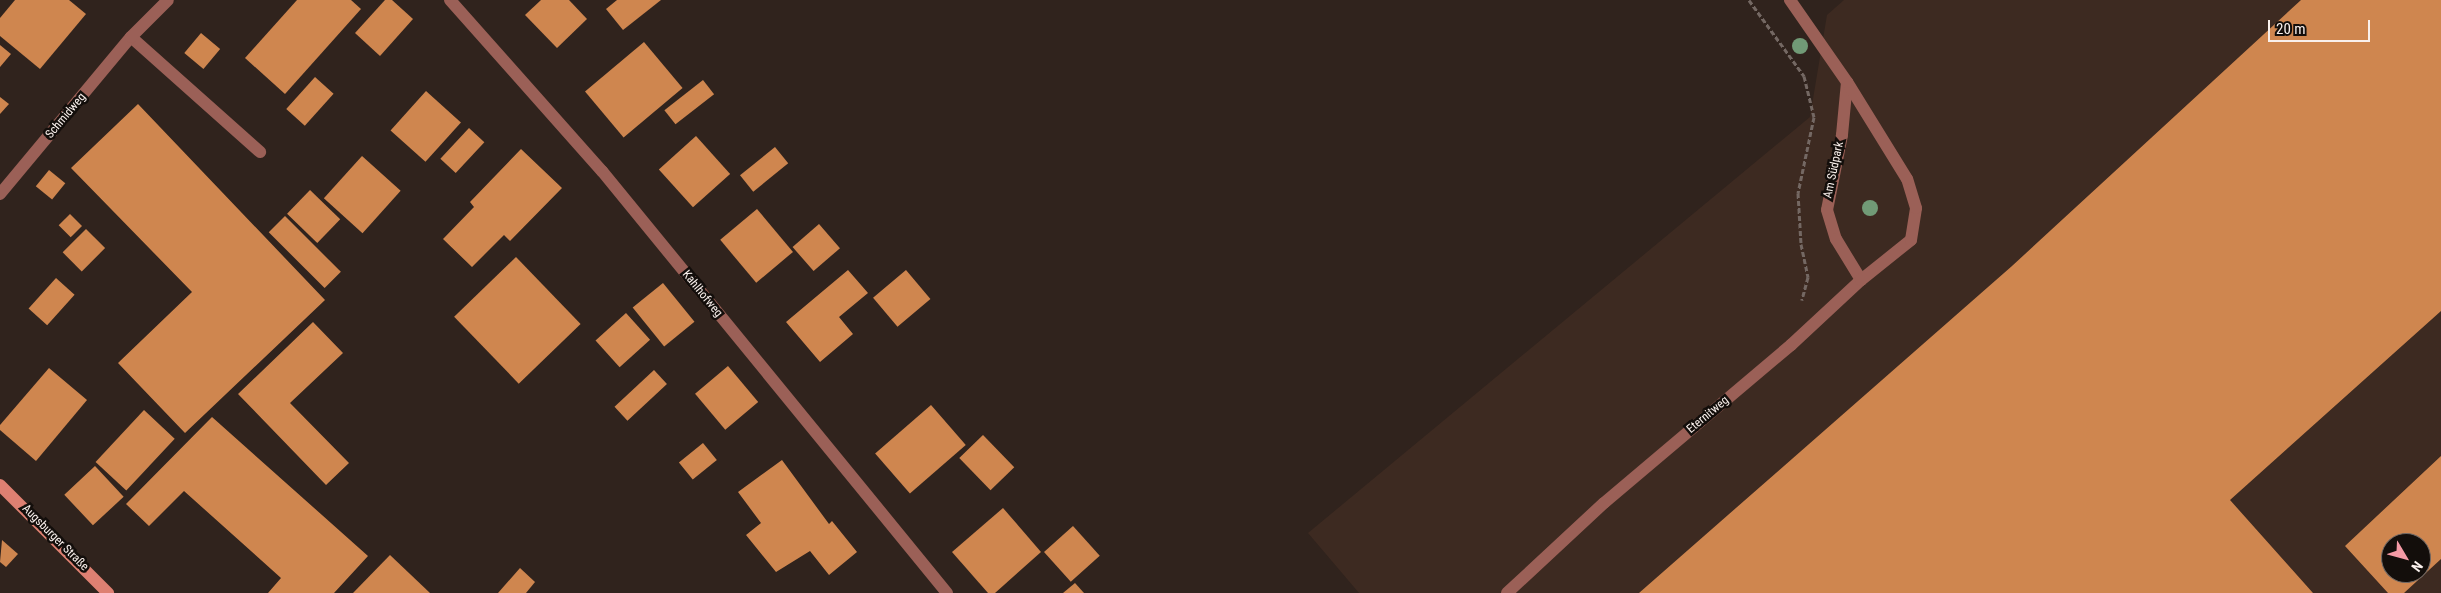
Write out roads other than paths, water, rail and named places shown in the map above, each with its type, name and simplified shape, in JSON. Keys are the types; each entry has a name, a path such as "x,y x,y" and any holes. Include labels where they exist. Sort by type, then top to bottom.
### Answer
{"main road":[{"name":"Augsburger Straße","path":"0,485 108,593"}],"street":[{"name":"Schmidweg","path":"0,194 132,37 168,0"},
{"name":"Kahlhofweg","path":"450,0 602,171 948,593"},
{"path":"1790,0 1847,82"},
{"path":"132,37 260,152"},
{"name":"Eternitweg","path":"1507,593 1604,503 1791,345 1861,280 1912,240 1916,208 1907,180 1847,82"},
{"name":"Am Südpark","path":"1847,82 1842,135 1827,210 1836,239 1861,280"}]}
